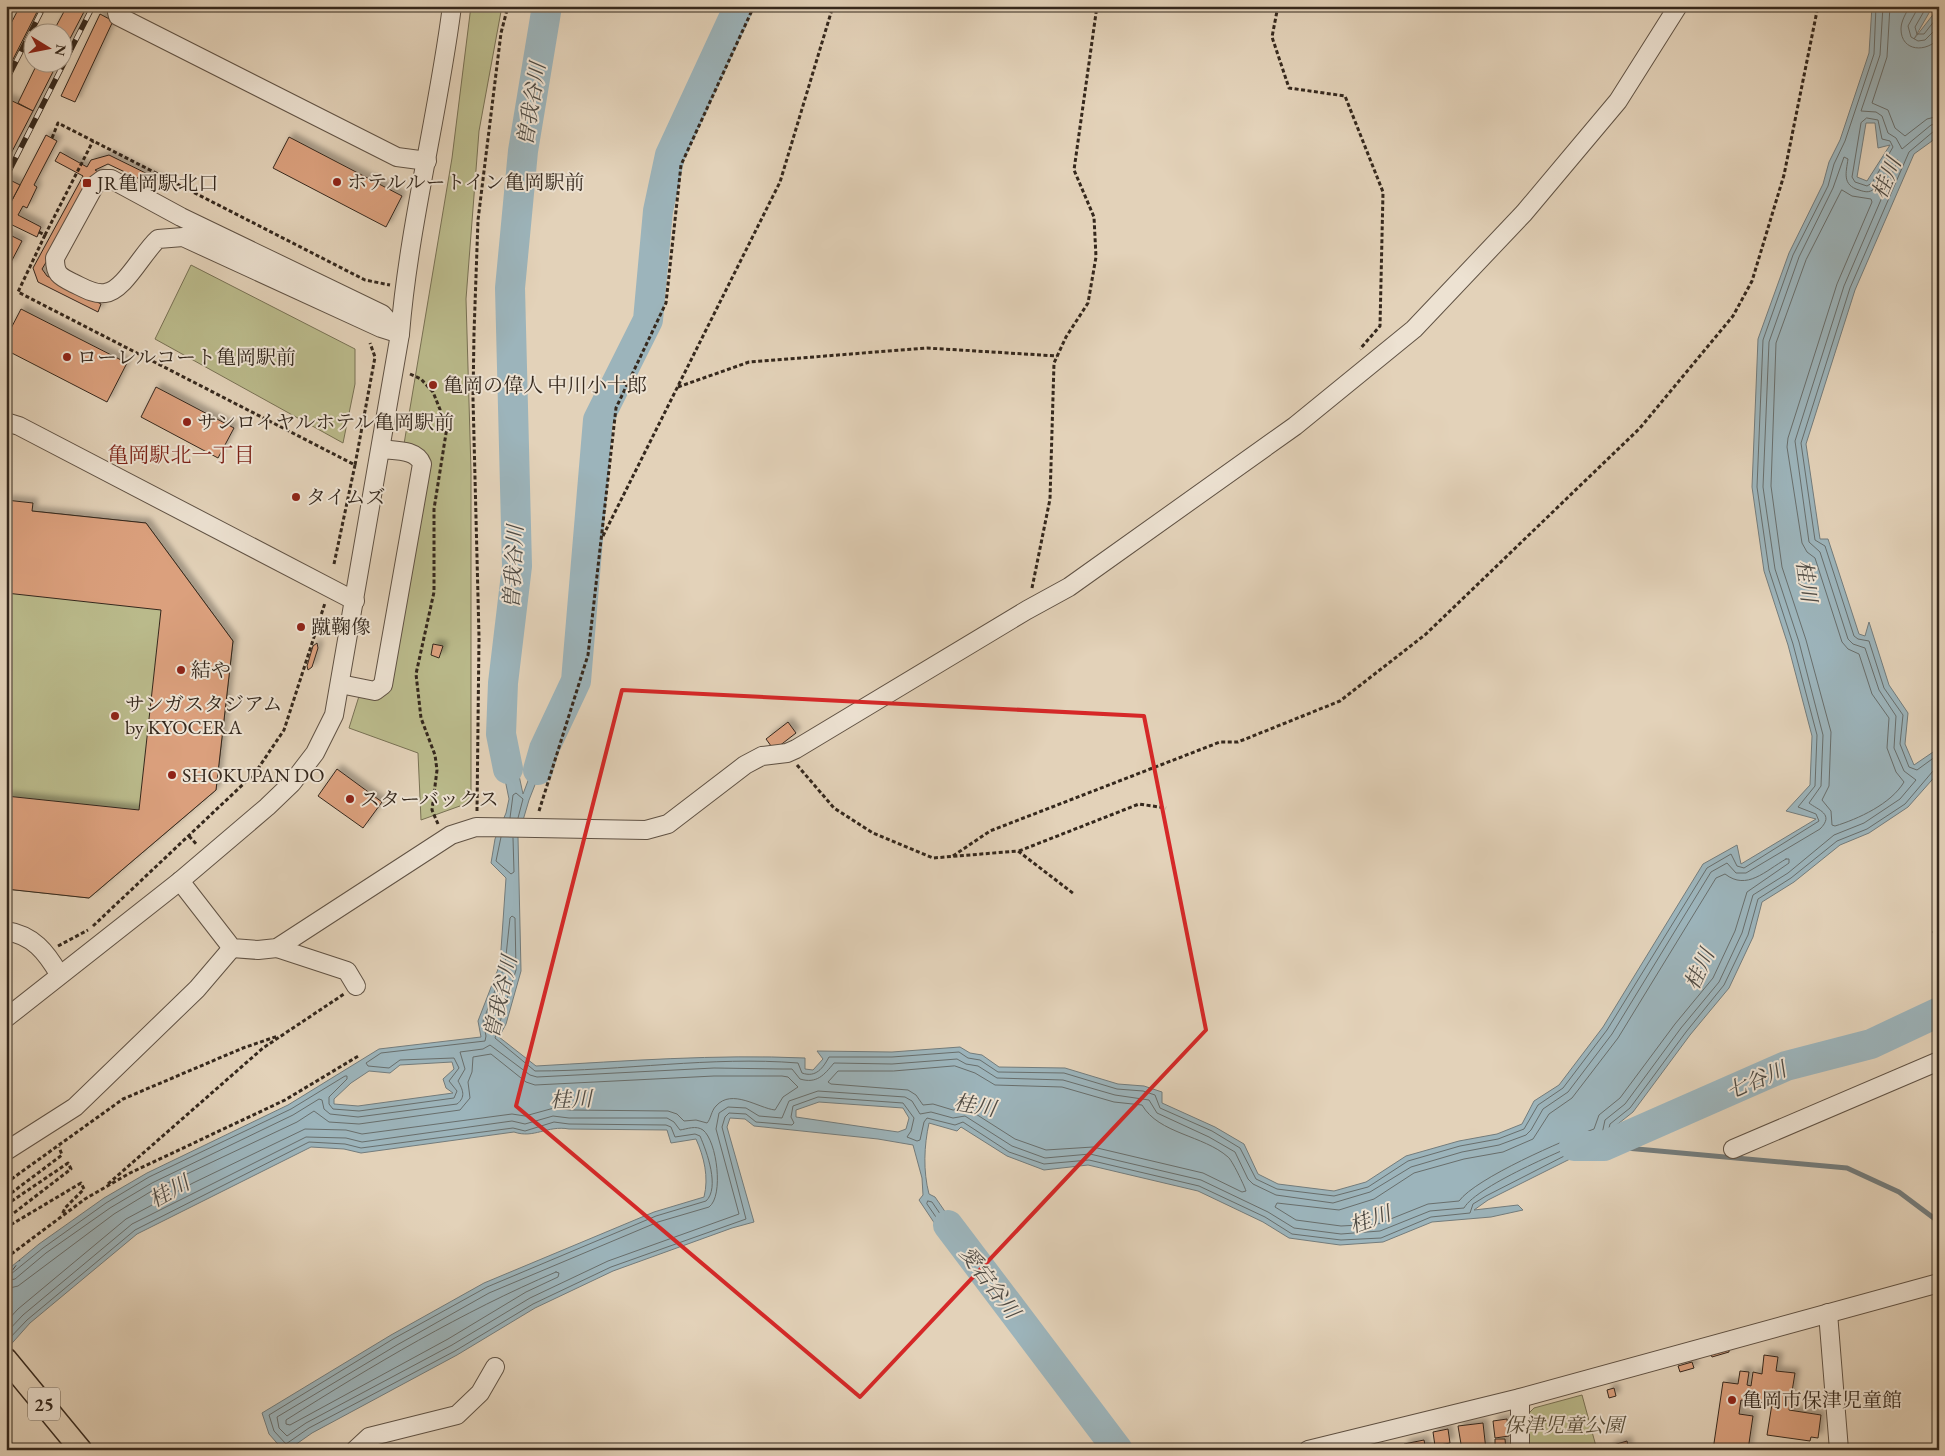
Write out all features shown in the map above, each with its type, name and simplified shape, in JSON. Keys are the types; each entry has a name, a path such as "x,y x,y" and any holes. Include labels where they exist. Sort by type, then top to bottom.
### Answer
{"main road":[{"name":"25","path":"6,1359 81,1450"}],"street":[{"path":"6,1018 39,990 180,881 267,807 292,782 315,753 334,715 381,449 400,334 404,287 444,68 452,6"},
{"path":"277,948 451,835 482,826 646,830 668,824 745,765 762,756 786,753 1027,610 1069,588 1295,426 1414,329 1524,213 1618,101 1678,6"},
{"path":"119,11 397,157 427,161"},
{"path":"103,179 111,179 181,217 382,314 400,334 366,321 183,237 158,239 120,285 106,293 92,292 61,277 55,269 55,258 95,185 103,179"},
{"path":"6,422 28,430 355,601"},
{"path":"340,684 375,690 383,685 422,464 420,458 413,453 381,449"},
{"path":"180,881 232,948 258,950 277,948 348,972 356,986"},
{"path":"6,931 25,935 45,953 60,974"},
{"path":"6,1151 74,1107 197,989 232,948"},
{"path":"1733,1149 1939,1061"},
{"path":"1308,1450 1520,1398 1939,1283"},
{"path":"1828,1313 1839,1450"},
{"path":"355,1450 369,1437 457,1415 480,1393 495,1367"},
{"path":"1520,1398 1520,1450"}],"path":[{"path":"482,826 473,398 478,229 501,33 508,6"},
{"path":"530,826 588,655 616,408 666,303 681,165 754,6"},
{"path":"602,539 780,182 833,6"},
{"path":"1027,610 1050,499 1054,363 1066,337 1088,303 1096,257 1094,217 1074,170 1097,6"},
{"path":"1278,6 1272,36 1289,88 1345,96 1383,192 1380,326 1356,355"},
{"path":"953,856 990,831 1220,742 1238,742 1340,701 1426,634 1640,428 1733,316 1752,281 1784,175 1818,6"},
{"path":"52,138 58,123 365,280 390,285"},
{"path":"93,141 18,292 355,465"},
{"path":"38,232 45,235"},
{"path":"334,564 375,357 373,346 369,341"},
{"path":"678,387 749,362 759,361 927,348 1057,356"},
{"path":"409,374 421,379 433,392 447,428 434,509 434,592 416,674 421,718 435,755 437,770 432,810 436,820"},
{"path":"45,953 90,929 255,774 284,730 326,600"},
{"path":"786,753 834,808 873,833 933,858 1018,851 1140,804 1166,808"},
{"path":"189,836 197,845"},
{"path":"1018,851 1074,894"},
{"path":"145,877 151,885"},
{"path":"1939,925 1934,932 1939,940"},
{"path":"104,1188 263,1048 356,986"},
{"path":"6,1183 59,1147 123,1099 243,1048 284,1034"},
{"path":"6,1258 62,1216 130,1173 285,1100 360,1055"},
{"path":"6,1197 62,1155 59,1147"},
{"path":"6,1205 68,1164 71,1169 6,1219"},
{"path":"6,1224 7,1227 81,1183 84,1189 65,1208 62,1216"},
{"path":"6,1250 10,1254"}],"highlighted area":[{"path":"622,690 1144,716 1206,1030 860,1397 516,1106"}],"green space":[{"path":"471,6 502,6 479,131 466,299 471,471 471,802 421,820 418,753 349,728 360,693 374,697 428,461 419,448 404,444 452,158"},
{"path":"191,265 355,349 355,384 343,443 155,339"},
{"name":"サンガスタジアム by KYOCERA","path":"6,500 32,511 146,523 233,641 216,790 89,898 6,889"},
{"name":"保津児童公園","path":"1582,1395 1597,1450 1527,1450 1526,1416 1534,1408"}],"water":[{"name":"桂川","path":"1872,6 1933,6 1914,39 1939,7 1939,132 1932,141 1914,154 1855,290 1806,444 1820,539 1828,539 1859,634 1865,636 1869,622 1889,685 1908,713 1905,744 1914,765 1939,748 1939,772 1908,807 1869,833 1840,845 1794,882 1762,902 1753,937 1729,988 1690,1035 1633,1112 1614,1127 1616,1130 1692,1096 1702,1100 1647,1129 1576,1156 1488,1200 1474,1210 1518,1205 1523,1210 1491,1217 1432,1222 1383,1242 1340,1245 1289,1238 1263,1222 1198,1191 1088,1165 1044,1170 1007,1156 961,1127 957,1131 929,1123 925,1158 929,1194 935,1197 975,1255 973,1262 959,1250 953,1235 935,1224 919,1200 923,1195 922,1178 913,1145 878,1139 754,1126 745,1119 730,1118 727,1127 754,1222 732,1228 613,1271 535,1308 457,1355 312,1433 288,1450 283,1450 269,1434 262,1413 391,1335 484,1283 654,1212 704,1197 706,1182 705,1167 696,1139 671,1143 667,1130 561,1128 528,1134 514,1132 361,1153 344,1149 311,1147 137,1234 30,1323 6,1350 6,1271 39,1244 104,1198 147,1173 288,1105 379,1049 481,1037 478,1021 500,964 506,878 491,863 495,839 506,813 509,799 494,726 506,729 510,747 514,752 523,794 540,749 549,732 555,734 529,800 518,837 521,971 506,1024 499,1037 536,1066 671,1059 772,1057 805,1058 805,1069 813,1070 823,1059 817,1051 892,1052 960,1047 970,1053 982,1055 999,1067 1065,1068 1118,1084 1144,1086 1162,1092 1162,1103 1215,1127 1244,1144 1258,1174 1278,1184 1334,1191 1366,1182 1406,1156 1459,1141 1497,1134 1522,1124 1534,1101 1559,1085 1603,1027 1703,864 1737,845 1741,864 1816,819 1786,811 1810,785 1812,736 1788,645 1764,571 1752,487 1758,339 1789,253 1823,184 1829,162 1840,140 1869,53","holes":["1866,123 1875,123 1878,148 1890,145 1867,181 1857,177","452,1062 454,1069 443,1079 446,1088 453,1093 358,1106 334,1104 334,1099 351,1083 369,1071 390,1073 400,1065","819,1102 903,1108 909,1118 906,1129 898,1132 796,1117 796,1110"]}],"building":[{"path":"20,6 40,6 32,22 22,22 22,41 6,73 6,33"},
{"path":"67,6 87,6 72,35 72,22 58,22"},
{"path":"100,14 113,21 75,102 61,96"},
{"path":"33,72 53,72 33,111 18,103"},
{"path":"6,98 33,111 6,163"},
{"path":"46,135 57,141 34,185 37,187 27,208 23,206 18,215 41,227 37,237 6,222 6,212"},
{"name":"ホテルルートイン亀岡駅前","path":"289,137 402,196 386,227 273,168"},
{"path":"60,152 87,167 91,160 109,155 168,184 165,191 108,164 95,170 100,173 42,269 47,276 101,304 98,312 38,282 33,268 83,176 55,161"},
{"path":"6,178 20,185 12,200 6,197"},
{"path":"6,233 22,241 9,266 6,264"},
{"name":"ローレルコート亀岡駅前","path":"21,309 127,363 107,402 6,350 6,338"},
{"name":"サンロイヤルホテル亀岡駅前","path":"156,387 234,428 218,458 141,417"},
{"name":"サンガスタジアム by KYOCERA","path":"6,500 33,503 32,511 146,523 233,641 216,790 89,898 6,889 6,796 139,810 161,610 6,593"},
{"path":"317,643 318,648 312,667 308,670 307,666 313,646"},
{"path":"433,644 443,646 439,658 431,655"},
{"path":"788,722 796,733 774,750 766,739"},
{"name":"スターバックス","path":"337,769 382,802 363,828 318,796"},
{"path":"1729,1350 1729,1352 1712,1357 1711,1355"},
{"path":"1764,1355 1778,1357 1776,1371 1795,1373 1789,1410 1821,1415 1818,1438 1811,1437 1810,1441 1767,1435 1772,1404 1741,1400 1739,1414 1753,1416 1748,1450 1713,1450 1723,1382 1738,1384 1740,1371 1749,1372 1747,1385 1751,1386 1753,1372 1762,1374"},
{"path":"1692,1362 1694,1368 1680,1372 1678,1366"},
{"path":"1614,1388 1616,1396 1609,1398 1607,1390"},
{"path":"1507,1419 1509,1436 1495,1438 1493,1421"},
{"path":"1483,1423 1486,1450 1462,1450 1458,1426"},
{"path":"1448,1429 1450,1443 1435,1446 1433,1432"},
{"path":"1495,1439 1505,1439 1506,1450 1495,1450"},
{"path":"1424,1440 1426,1450 1405,1450 1404,1444"},
{"path":"1627,1441 1629,1450 1611,1450 1610,1446"}],"waterway":[{"name":"曽我谷川","path":"508,769 501,734 503,683 517,566 510,288 523,151 547,6"},
{"path":"538,770 544,749 576,681 598,420 648,320 658,211 670,155 739,6"},
{"name":"七谷川","path":"1574,1146 1604,1146 1786,1066 1871,1044 1939,1012"},
{"path":"1604,1146 1847,1168 1899,1192 1939,1222"},
{"name":"愛宕谷川","path":"948,1225 1118,1450"}],"ferry route":[{"path":"6,1279 20,1260"}],"railway":[{"path":"6,81 44,6"},
{"path":"6,177 93,6"}],"place":[{"name":"ホテルルートイン亀岡駅前","path":"337,182"},
{"name":"JR亀岡駅北口","path":"87,183"},
{"name":"ローレルコート亀岡駅前","path":"67,357"},
{"name":"亀岡の偉人 中川小十郎","path":"433,385"},
{"name":"サンロイヤルホテル亀岡駅前","path":"187,422"},
{"name":"タイムズ","path":"296,497"},
{"name":"蹴鞠像","path":"301,627"},
{"name":"結や","path":"181,670"},
{"name":"サンガスタジアム by KYOCERA","path":"115,716"},
{"name":"SHOKUPAN DO","path":"172,775"},
{"name":"スターバックス","path":"350,799"},
{"name":"亀岡市保津児童館","path":"1732,1400"}],"district":[{"name":"亀岡駅北一丁目","path":"181,454"}]}
